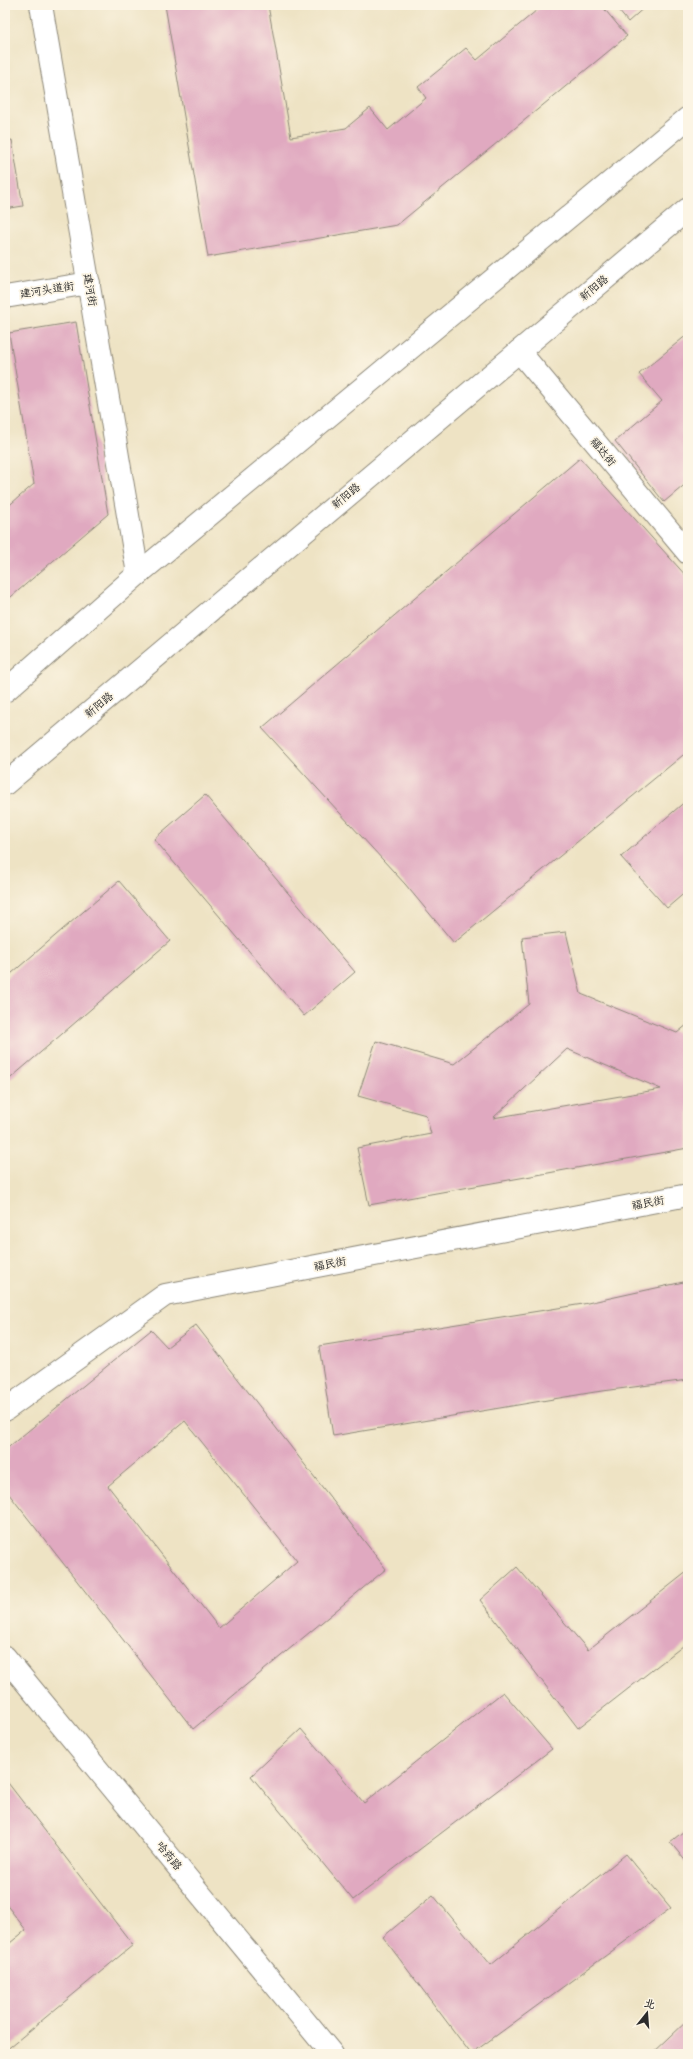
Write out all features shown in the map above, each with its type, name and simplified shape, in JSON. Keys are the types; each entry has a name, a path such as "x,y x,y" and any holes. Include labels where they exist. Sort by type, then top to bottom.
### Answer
{"main road":[{"name":"建河街","path":"41,5 138,574"},
{"path":"5,691 138,574 688,118"},
{"name":"新阳路","path":"5,784 688,209"},
{"name":"建河头道街","path":"5,297 89,283"},
{"name":"福达街","path":"519,351 688,553"},
{"name":"福民街","path":"5,1410 165,1295 688,1195"},
{"name":"哈药路","path":"5,1657 332,2054"}],"building":[{"path":"165,5 268,5 291,137 346,128 370,108 388,130 426,98 418,87 466,48 477,60 543,5 601,5 627,36 397,225 208,257"},
{"path":"614,5 647,5 628,22"},
{"path":"12,140 23,206 5,209 5,141"},
{"path":"76,322 108,514 5,602 5,509 34,484 9,333"},
{"path":"688,334 688,482 664,502 615,441 662,401 639,374"},
{"path":"580,458 688,578 688,751 454,943 405,884 262,728"},
{"path":"205,795 355,972 304,1016 154,839"},
{"path":"688,799 688,890 667,908 621,857"},
{"path":"119,881 170,941 5,1083 5,979"},
{"path":"566,932 581,994 677,1033 688,1024 688,1148 369,1205 357,1148 431,1134 426,1115 358,1096 376,1041 454,1064 529,1004 522,937","holes":["567,1049 661,1089 493,1118"]},
{"path":"688,1281 688,1380 595,1392 333,1436 319,1346 583,1304"},
{"path":"196,1325 386,1569 193,1729 5,1489 5,1450 151,1330 167,1347","holes":["185,1421 297,1561 219,1628 108,1486"]},
{"path":"517,1567 588,1650 688,1571 688,1642 578,1728 480,1600"},
{"path":"503,1692 552,1749 353,1900 251,1776 301,1729 364,1803"},
{"path":"5,1779 133,1945 5,2051 5,1947 26,1930 5,1903"},
{"path":"688,1828 688,1864 670,1842"},
{"path":"626,1854 671,1908 471,2054 383,1937 433,1895 491,1965"},
{"path":"688,2020 688,2054 652,2054"}]}
